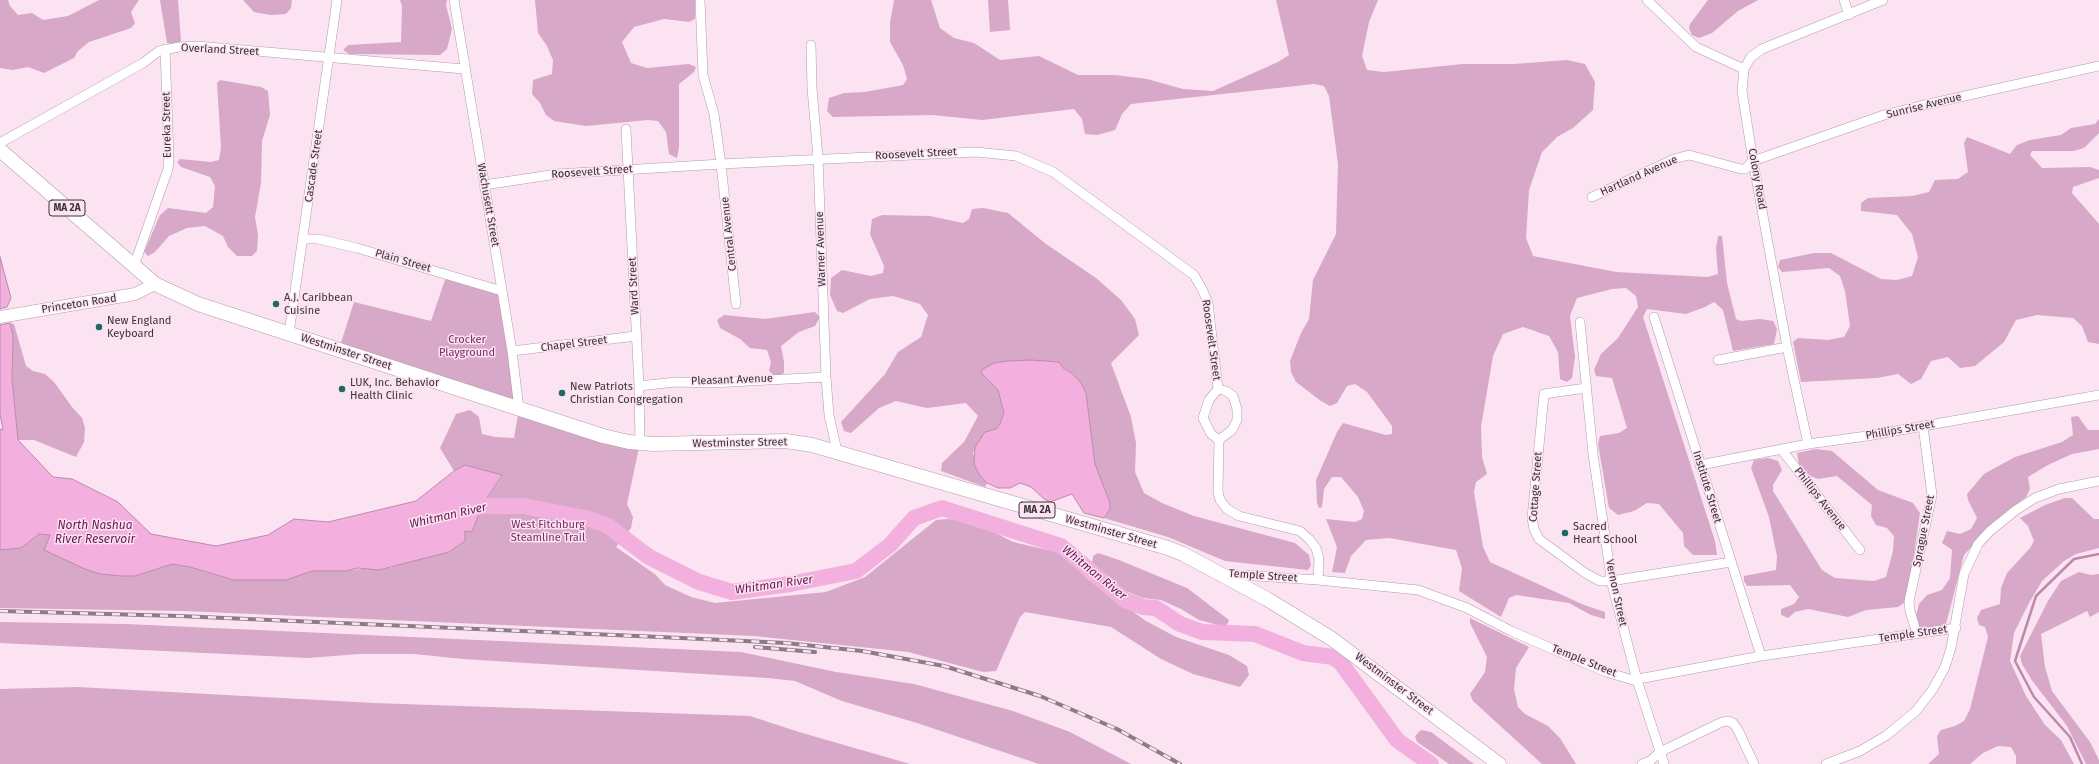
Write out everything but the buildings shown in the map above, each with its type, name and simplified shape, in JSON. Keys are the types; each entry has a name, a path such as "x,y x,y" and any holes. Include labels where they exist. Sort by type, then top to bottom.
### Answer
{"highway":[{"name":"Westminster Street","path":"0,150 156,284 198,304 603,436 640,443 666,445 786,441 837,451 1168,548 1220,574 1332,639 1499,764"}],"main road":[{"name":"Princeton Road","path":"5,316 134,294 156,284"}],"street":[{"name":"Cascade Street","path":"289,333 330,57 337,0"},
{"name":"Wachusett Street","path":"454,0 464,69 512,351 519,409"},
{"name":"Central Avenue","path":"700,0 703,75 714,114 722,164 736,304"},
{"path":"1647,0 1696,47 1744,69 1751,57 1762,49 1883,0"},
{"path":"1844,0 1849,15"},
{"name":"Warner Avenue","path":"811,45 812,88 818,158 826,377 829,415 837,451"},
{"name":"Overland Street","path":"0,143 143,63 159,51 165,50 197,46 464,69"},
{"name":"Eureka Street","path":"134,266 168,169 169,158 165,50"},
{"name":"Sunrise Avenue","path":"1753,161 1889,114 2099,66"},
{"name":"Colony Road","path":"1744,69 1742,91 1753,161 1787,347 1808,444"},
{"name":"Ward Street","path":"626,130 636,336 640,386 640,443"},
{"name":"Roosevelt Street","path":"484,185 557,174 818,158 976,152 1016,156 1054,172 1194,275 1208,303 1218,388 1209,400 1203,418 1211,434 1219,440 1232,430 1237,420 1237,409 1233,396 1218,388"},
{"name":"Hartland Avenue","path":"1592,197 1674,159 1690,155 1741,169 1745,169 1753,161"},
{"name":"Plain Street","path":"303,239 318,239 356,248 502,291"},
{"name":"Institute Street","path":"1654,317 1761,656"},
{"name":"Vernon Street","path":"1580,322 1593,454 1611,581 1637,680 1664,764"},
{"name":"Chapel Street","path":"512,351 636,336"},
{"path":"1718,360 1787,347"},
{"name":"Pleasant Avenue","path":"640,386 676,382 711,383 826,377"},
{"name":"Cottage Street","path":"1586,388 1544,394 1532,518 1534,529 1540,541 1584,573 1598,580 1611,581 1731,562"},
{"name":"Phillips Street","path":"1700,465 1808,444 1923,426 2099,395"},
{"name":"Sprague Street","path":"1917,634 1910,611 1909,601 1932,495 1923,426"},
{"path":"1219,440 1218,492 1226,509 1239,516 1300,531 1316,548 1319,559 1318,580"},
{"name":"Phillips Avenue","path":"1781,449 1860,550"},
{"path":"1826,764 1875,743 1916,711 1933,689 1945,667 1956,628 1964,574 1978,544 1990,530 2016,510 2035,498 2059,489 2099,481"},
{"name":"Temple Street","path":"1220,574 1318,580 1418,590 1467,608 1512,631 1606,672 1637,680 1761,656 1956,628"},
{"path":"1642,764 1650,761 1660,752 1720,723 1728,721 1733,723 1738,730 1754,764"}],"green space":[{"path":"0,0 8,0 10,6 18,15 32,13 43,20 68,16 99,0 139,0 131,12 135,23 131,28 89,42 78,51 74,58 44,73 28,67 13,70 0,68"},
{"path":"160,0 178,0 181,41 176,45 167,43"},
{"path":"243,0 292,0 291,8 286,14 270,15 254,12"},
{"path":"400,0 447,0 446,5 452,29 447,49 440,55 349,54 343,50 348,45 401,42 402,6"},
{"path":"535,0 695,0 695,19 689,22 664,19 634,27 622,42 631,63 647,68 689,64 696,67 694,72 679,84 679,147 677,158 669,154 666,132 658,121 648,120 586,126 554,121 546,115 540,103 532,94 533,80 552,74 553,60 547,46 538,33"},
{"path":"894,0 931,0 940,28 954,38 974,43 1000,60 1039,56 1078,75 1115,75 1147,79 1183,89 1213,91 1278,62 1289,55 1276,0 1378,0 1369,22 1362,56 1367,70 1384,72 1463,64 1514,64 1567,60 1585,64 1595,82 1593,110 1573,128 1557,137 1542,152 1529,190 1526,238 1533,256 1616,272 1708,277 1718,274 1716,248 1718,236 1722,236 1727,283 1736,319 1741,321 1760,319 1773,321 1777,329 1774,344 1733,351 1723,310 1714,302 1686,314 1647,309 1643,317 1715,541 1717,555 1693,555 1684,546 1683,533 1659,504 1647,503 1634,511 1618,515 1609,508 1598,444 1600,436 1619,433 1627,428 1612,378 1596,376 1594,370 1601,354 1618,338 1638,307 1636,296 1626,288 1612,289 1577,298 1570,316 1575,357 1572,378 1567,382 1560,379 1558,352 1549,336 1523,327 1503,334 1493,356 1481,427 1482,457 1487,474 1476,482 1474,492 1483,547 1490,562 1584,605 1605,612 1605,619 1591,615 1569,603 1516,595 1509,598 1501,617 1459,591 1462,568 1456,550 1389,538 1366,540 1351,556 1345,573 1332,572 1337,547 1326,519 1355,522 1362,519 1364,511 1358,497 1341,477 1332,477 1324,489 1322,507 1319,508 1317,503 1316,480 1337,432 1343,423 1386,435 1392,434 1392,426 1367,392 1355,384 1347,386 1337,403 1330,406 1296,382 1291,372 1290,361 1301,333 1309,319 1313,280 1336,234 1338,164 1329,96 1324,86 1314,84 1131,104 1122,114 1115,130 1097,135 1085,134 1082,119 1074,109 982,120 932,115 833,117 827,111 829,98 844,93 865,92 903,85 907,79 903,65 890,42 890,23"},
{"path":"988,0 1008,0 1010,30 990,32"},
{"path":"1708,0 1758,0 1738,11 1712,33 1699,38 1692,35 1689,28 1690,24"},
{"path":"220,80 261,87 268,91 270,115 262,141 261,183 255,217 258,235 257,251 252,256 237,256 228,247 223,236 205,226 187,228 169,236 155,252 148,256 144,252 160,215 168,208 206,213 213,207 215,186 210,177 181,167 177,162 180,159 211,162 219,160 221,147 217,83"},
{"path":"2099,119 2099,133 2084,148 2073,151 2032,151 2030,155 2042,168 2090,167 2099,170 2099,178 2073,187 2072,193 2099,224 2099,344 2088,342 2082,326 2073,318 2037,315 2016,320 2004,342 1975,366 1960,368 1948,357 1931,361 1921,379 1911,384 1898,374 1877,378 1801,382 1793,342 1798,338 1828,340 1844,337 1850,326 1845,291 1840,276 1829,268 1782,272 1778,267 1780,260 1814,253 1831,253 1881,279 1897,280 1912,276 1918,257 1912,234 1897,215 1861,211 1861,203 1868,198 1912,196 1929,192 1935,180 1958,179 1968,172 1964,143 1967,137 2010,154 2017,145 2030,140 2061,135 2071,128 2095,124"},
{"path":"983,208 1008,213 1046,244 1096,278 1121,300 1135,319 1139,335 1111,363 1131,417 1136,443 1135,472 1144,493 1162,503 1194,516 1295,543 1309,555 1311,565 1308,570 1225,561 1168,537 1104,518 1110,509 1110,503 1095,464 1086,393 1081,383 1073,374 1063,368 1059,362 1007,361 981,372 998,390 1004,413 1000,424 996,429 985,432 973,453 975,459 974,464 979,474 987,483 985,487 941,471 942,463 964,442 978,416 966,403 927,408 896,401 879,408 851,433 844,431 841,422 885,374 898,352 921,337 928,315 920,304 893,296 870,299 843,313 837,311 830,295 831,278 842,270 871,276 883,273 884,266 870,234 872,219 882,215 930,216 963,223 969,219 972,209"},
{"path":"447,274 502,291 520,409 640,443 627,504 633,517 631,528 616,547 656,575 665,585 691,597 715,603 826,592 865,577 936,520 948,519 975,522 1013,542 1061,553 1074,563 1086,578 1146,621 1176,637 1229,655 1247,666 1249,675 1240,687 1193,674 1161,659 1111,627 1025,612 1020,617 996,671 983,672 908,652 754,636 184,611 0,608 0,550 22,547 39,534 51,535 45,550 100,574 135,576 172,564 190,567 234,580 298,576 312,571 390,568 426,556 449,552 465,541 465,531 472,532 482,506 502,476 465,465 454,471 440,448 456,414 470,410 479,417 482,434 495,437 514,438 519,409 339,349 354,302 431,321"},
{"path":"815,312 820,317 815,326 799,332 781,346 784,362 784,373 776,377 769,371 771,362 767,350 750,348 740,339 720,328 717,320 724,315 765,319"},
{"path":"10,323 14,324 26,366 33,371 45,374 54,382 82,418 85,428 84,442 76,457 34,440 18,440 12,379 13,336"},
{"path":"2078,416 2088,430 2099,430 2099,449 2072,454 2048,465 2028,477 2030,489 2026,497 1995,521 1964,555 1946,624 1936,627 1920,628 1916,616 1919,604 1927,595 1942,590 1950,578 1952,550 1942,543 1947,531 1960,534 1971,529 1977,518 1968,500 1967,494 1984,474 2015,457 2062,442 2073,435 2071,417"},
{"path":"1816,449 1832,451 1878,490 1913,503 1920,513 1910,581 1904,603 1898,607 1866,610 1848,617 1808,609 1795,612 1788,618 1781,615 1781,609 1794,604 1799,597 1790,585 1747,586 1744,581 1744,576 1776,570 1777,556 1769,517 1751,468 1754,460 1768,458 1778,461 1782,470 1773,485 1773,491 1822,570 1835,578 1874,581 1886,577 1893,551 1894,536 1887,528 1876,525 1871,516 1872,505 1837,476 1818,479 1810,476 1799,465 1797,453"},
{"path":"2065,498 2072,498 2094,519 2099,519 2099,548 2076,554 2064,561 2042,581 2014,633 2010,661 2026,696 2045,725 2061,740 2074,764 2016,764 2016,756 2011,747 1998,746 1983,753 1970,764 1928,764 1939,754 1937,736 1941,730 1955,726 1964,721 1970,709 1988,637 1985,627 1979,625 1977,618 1981,610 2000,604 2001,588 2007,573 2030,548 2034,541 2028,526 2020,518 2045,505"},
{"path":"1098,553 1187,588 1229,620 1226,627 1199,620 1181,609 1161,600 1143,598 1123,590 1092,564 1093,556"},
{"path":"2079,572 2091,575 2099,574 2099,612 2090,617 2087,611 2041,634 2045,667 2052,691 2090,742 2099,760 2099,764 2086,764 2067,726 2031,679 2022,664 2020,656 2048,601 2061,581"},
{"path":"1470,618 1529,647 1516,668 1514,689 1518,707 1525,714 1548,726 1560,738 1576,764 1542,764 1473,701 1470,694 1485,672 1487,657 1470,623"},
{"path":"0,622 126,624 741,652 836,672 914,684 1013,711 1070,732 1131,764 1039,764 917,723 842,701 795,681 768,678 463,659 414,654 359,654 308,658 0,643"},
{"path":"78,687 374,703 750,716 799,732 910,764 0,764 0,689"},
{"path":"1421,730 1431,732 1474,764 1449,764 1417,742 1415,736"}],"water":[{"path":"0,257 11,298 7,307 0,309"},
{"name":"North Nashua River Reservoir","path":"10,323 13,336 12,379 18,440 53,477 72,479 118,502 151,534 216,546 268,535 294,519 328,522 416,501 454,471 465,465 502,475 482,506 472,532 465,531 465,541 449,552 379,570 358,568 345,571 312,571 286,580 234,580 190,567 172,564 135,576 121,576 100,574 85,569 44,550 50,535 39,534 21,548 0,550 0,429 3,430 0,414 0,325"},
{"path":"1031,360 1059,362 1063,368 1073,374 1081,383 1086,393 1095,464 1110,503 1110,509 1104,518 1084,513 1072,494 1050,502 1044,499 1031,487 1020,483 1010,488 998,488 987,483 979,474 974,464 975,447 985,432 996,429 1000,424 1004,413 998,390 981,372 983,369 994,363"}],"waterway":[{"name":"Whitman River","path":"461,511 482,506 524,506 590,519 608,526 649,557 699,582 732,592 790,584 856,571 890,545 914,518 942,508 1061,546 1125,600 1143,607 1156,608 1180,624 1202,632 1255,634 1303,653 1333,657 1341,663 1397,740 1431,764"},
{"path":"2082,764 2070,737 2034,697 2015,661 2036,596 2074,559 2099,554"}],"railway":[{"path":"0,611 179,616 660,637 786,643 862,651 944,666 1040,696 1117,729 1180,764"},
{"path":"755,647 815,652"}],"place":[{"name":"A.J. Caribbean Cuisine","path":"276,304"},
{"name":"New England Keyboard","path":"99,327"},
{"name":"LUK, Inc. Behavior Health Clinic","path":"342,389"},
{"name":"New Patriots Christian Congregation","path":"562,393"},
{"name":"Sacred Heart School","path":"1565,533"}],"park label":[{"name":"Crocker Playground","path":"467,346"},
{"name":"West Fitchburg Steamline Trail","path":"548,531"}]}
